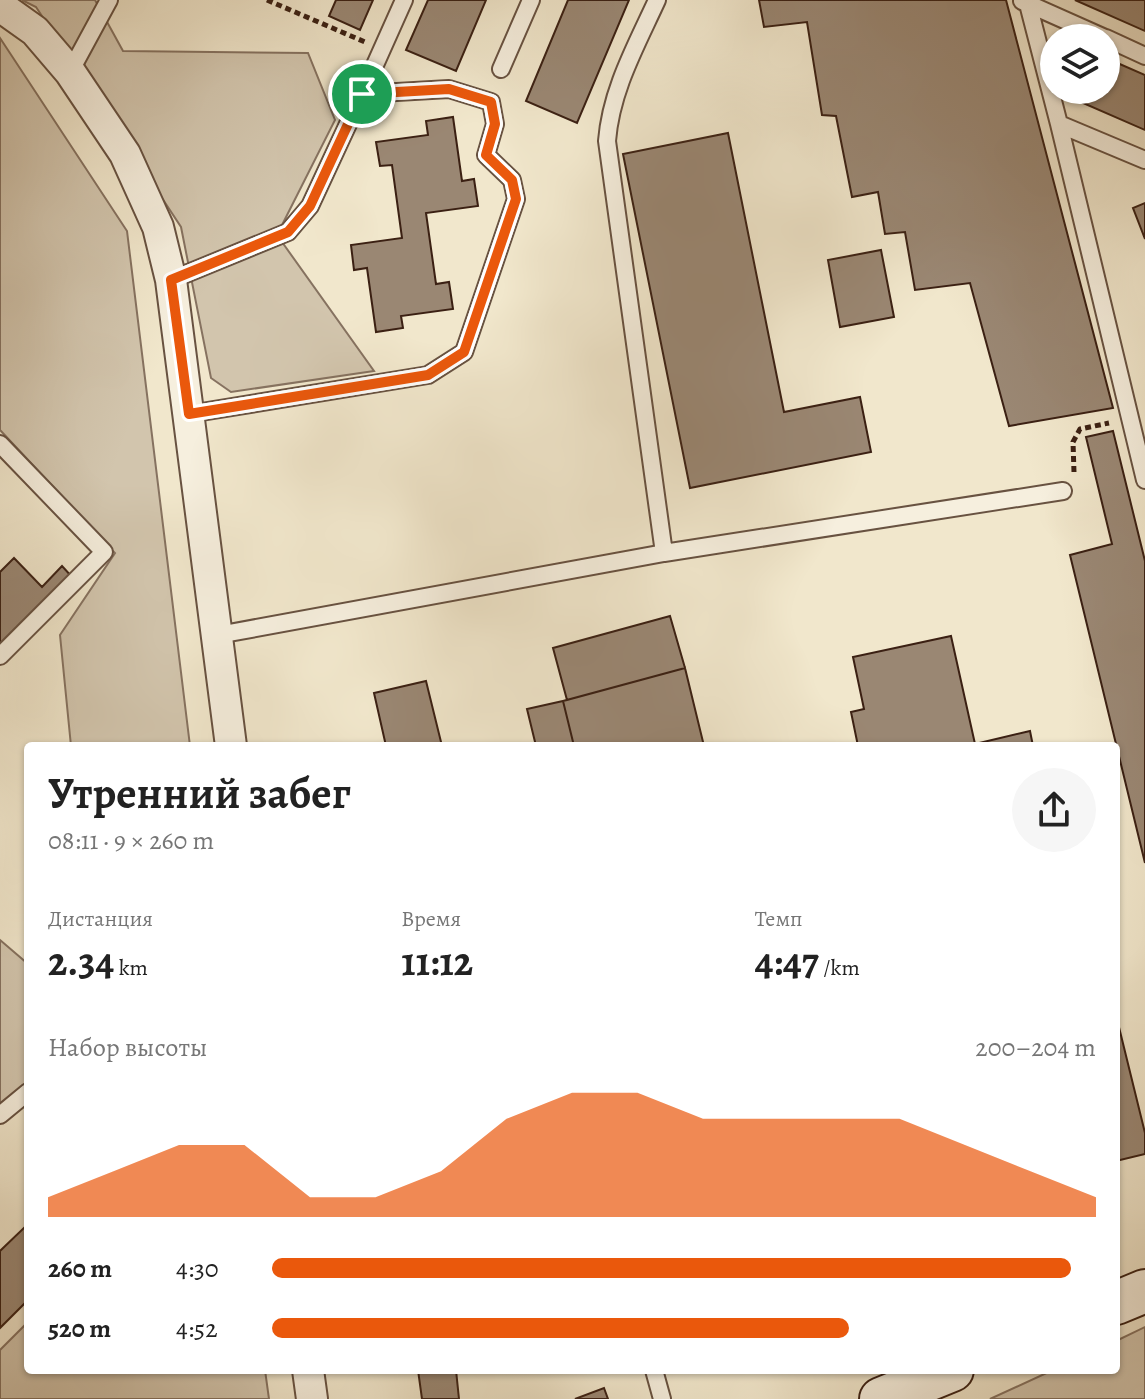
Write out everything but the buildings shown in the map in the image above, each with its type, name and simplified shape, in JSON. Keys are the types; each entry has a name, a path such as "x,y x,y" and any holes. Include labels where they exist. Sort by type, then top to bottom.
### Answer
{"street":[{"path":"0,6 35,31 70,72 125,154 158,227 171,280 231,742"},
{"path":"1120,1301 1145,1291"},
{"path":"309,1374 312,1399"},
{"path":"881,1399 942,1374"}],"lane":[{"path":"70,72 109,0"},
{"path":"171,280 288,232 310,206 404,0"},
{"path":"501,69 531,0"},
{"path":"657,0 616,92 609,114 607,141 664,553"},
{"path":"1025,1 1075,24"},
{"path":"1025,1 1059,124 1145,480"},
{"path":"1120,44 1145,56"},
{"path":"189,414 428,375 464,352 516,199 512,180 486,155 495,124 491,102 449,89 362,94"},
{"path":"1059,124 1145,160"},
{"path":"0,444 104,552 0,656"},
{"path":"218,635 664,553 1063,491"},
{"path":"0,1115 24,1095"},
{"path":"655,1374 662,1399"}],"path":[{"path":"267,0 382,50"},
{"path":"1063,491 1075,483 1073,442 1080,429 1129,418"}],"shaded area":[{"path":"22,0 95,0 123,51 308,53 335,120 277,235 374,371 231,392 211,378 181,227 36,7"},
{"path":"0,38 127,231 190,742 71,742 60,635 115,553 0,430"},
{"path":"0,940 24,961 24,1100 0,1120"},
{"path":"24,1326 24,1374 266,1374 269,1399 0,1399 0,1350"},
{"path":"1145,1327 1145,1399 990,1399 1044,1374 1120,1374 1120,1339"}],"route":[{"path":"449,89 491,102 495,124 486,155 512,180 516,199 464,352 428,375 189,414 171,280 288,232 310,206 362,94 449,89"}]}
